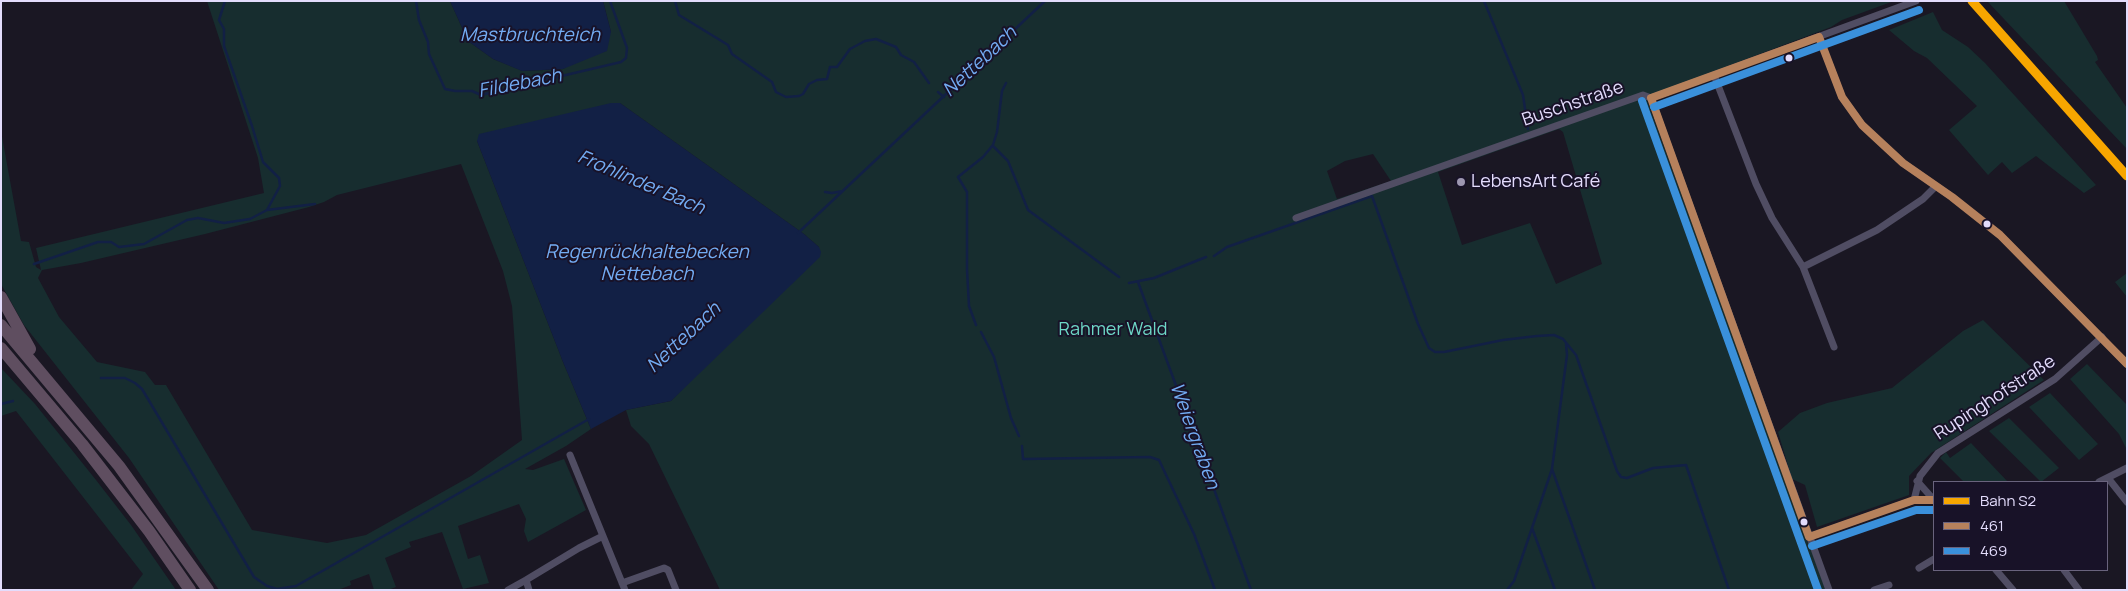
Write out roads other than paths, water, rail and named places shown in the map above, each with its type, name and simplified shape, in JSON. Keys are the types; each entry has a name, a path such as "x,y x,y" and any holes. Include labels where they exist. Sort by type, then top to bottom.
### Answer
{"highway":[{"path":"1,297 50,380"},
{"path":"1,325 50,380 119,466 208,590"},
{"path":"3,352 82,444 149,531 190,590"}],"street":[{"name":"Buschstraße","path":"1296,218 1643,95 1651,98 1714,76 1916,1"},
{"path":"1819,37 1838,89 1853,115 1870,134 1889,151 2000,235 2127,364"},
{"path":"1714,76 1765,204 1803,267 1834,347"},
{"path":"1651,98 1829,590"},
{"path":"1803,267 1843,249 1883,227 1923,199 1936,186"},
{"name":"Rupinghofstraße","path":"1914,500 1917,481 1938,453 2055,379 2102,337"},
{"path":"570,455 623,586 664,568 668,570 676,590"},
{"path":"2101,481 2127,468"},
{"path":"2108,478 2127,502"},
{"path":"1917,481 1933,499"},
{"path":"1809,536 1914,500 1933,500"},
{"path":"508,590 603,536"},
{"path":"1919,568 1933,560"},
{"path":"1997,571 2013,590"},
{"path":"2065,571 2079,590"},
{"path":"526,580 529,590"},
{"path":"1874,590 1889,585"}],"water":[{"name":"Mastbruchteich","path":"450,1 603,1 611,32 607,51 563,69 522,71 493,59 468,41"},
{"name":"Regenrückhaltebecken Nettebach","path":"611,103 620,103 804,234 819,247 821,252 820,257 671,401 626,410 591,429 477,141 479,134"}],"waterway":[{"path":"225,1 219,20 224,29 224,46 263,162 279,178 280,186 267,210"},
{"name":"Fildebach","path":"416,1 419,20 428,42 429,54 445,89 472,91 481,95 621,62 626,58 627,48 610,1"},
{"name":"Fildebach","path":"675,1 679,15 728,45 732,54 772,82 776,92 786,97 799,96 803,94 809,84 817,80 827,79 830,67 837,67 850,49 865,41 876,39 896,47 901,55 914,62 929,83"},
{"name":"Nettebach","path":"798,233 1045,1"},
{"path":"1484,1 1523,95 1528,129"},
{"path":"976,325 969,306 967,192 958,177 983,157 993,145 997,132 1002,91 1006,83"},
{"name":"Fildebach","path":"938,92 944,97"},
{"path":"993,146 1008,161 1028,210 1119,277"},
{"path":"825,192 843,191"},
{"path":"1214,256 1227,247 1372,196 1418,324 1429,348 1435,352 1444,352 1503,340 1537,336 1554,335 1563,339 1576,355 1617,471 1621,477 1627,478 1653,468 1686,465 1729,590"},
{"name":"Frohlinder Bach","path":"34,264 98,242 111,242 119,247 144,244 187,220 198,218 224,223 250,219 267,210 315,204"},
{"path":"1129,283 1154,278 1206,257"},
{"name":"Weiergraben","path":"1138,282 1251,590"},
{"path":"981,332 994,357 1011,418 1019,436"},
{"path":"1507,590 1514,581 1552,469 1567,355 1566,344"},
{"name":"Nettebach","path":"101,378 125,378 142,389 254,577 267,586 277,589 296,586 589,419"},
{"path":"1,404 13,401"},
{"path":"1022,446 1023,459 1150,457 1159,460 1194,534 1215,590"},
{"path":"1552,469 1595,590"},
{"path":"1532,528 1555,590"}],"rail line":[{"name":"S2","path":"1972,1 2127,176"}],"place":[{"name":"LebensArt Café","path":"1461,182"}],"park label":[{"name":"Rahmer Wald","path":"1113,330"}]}
